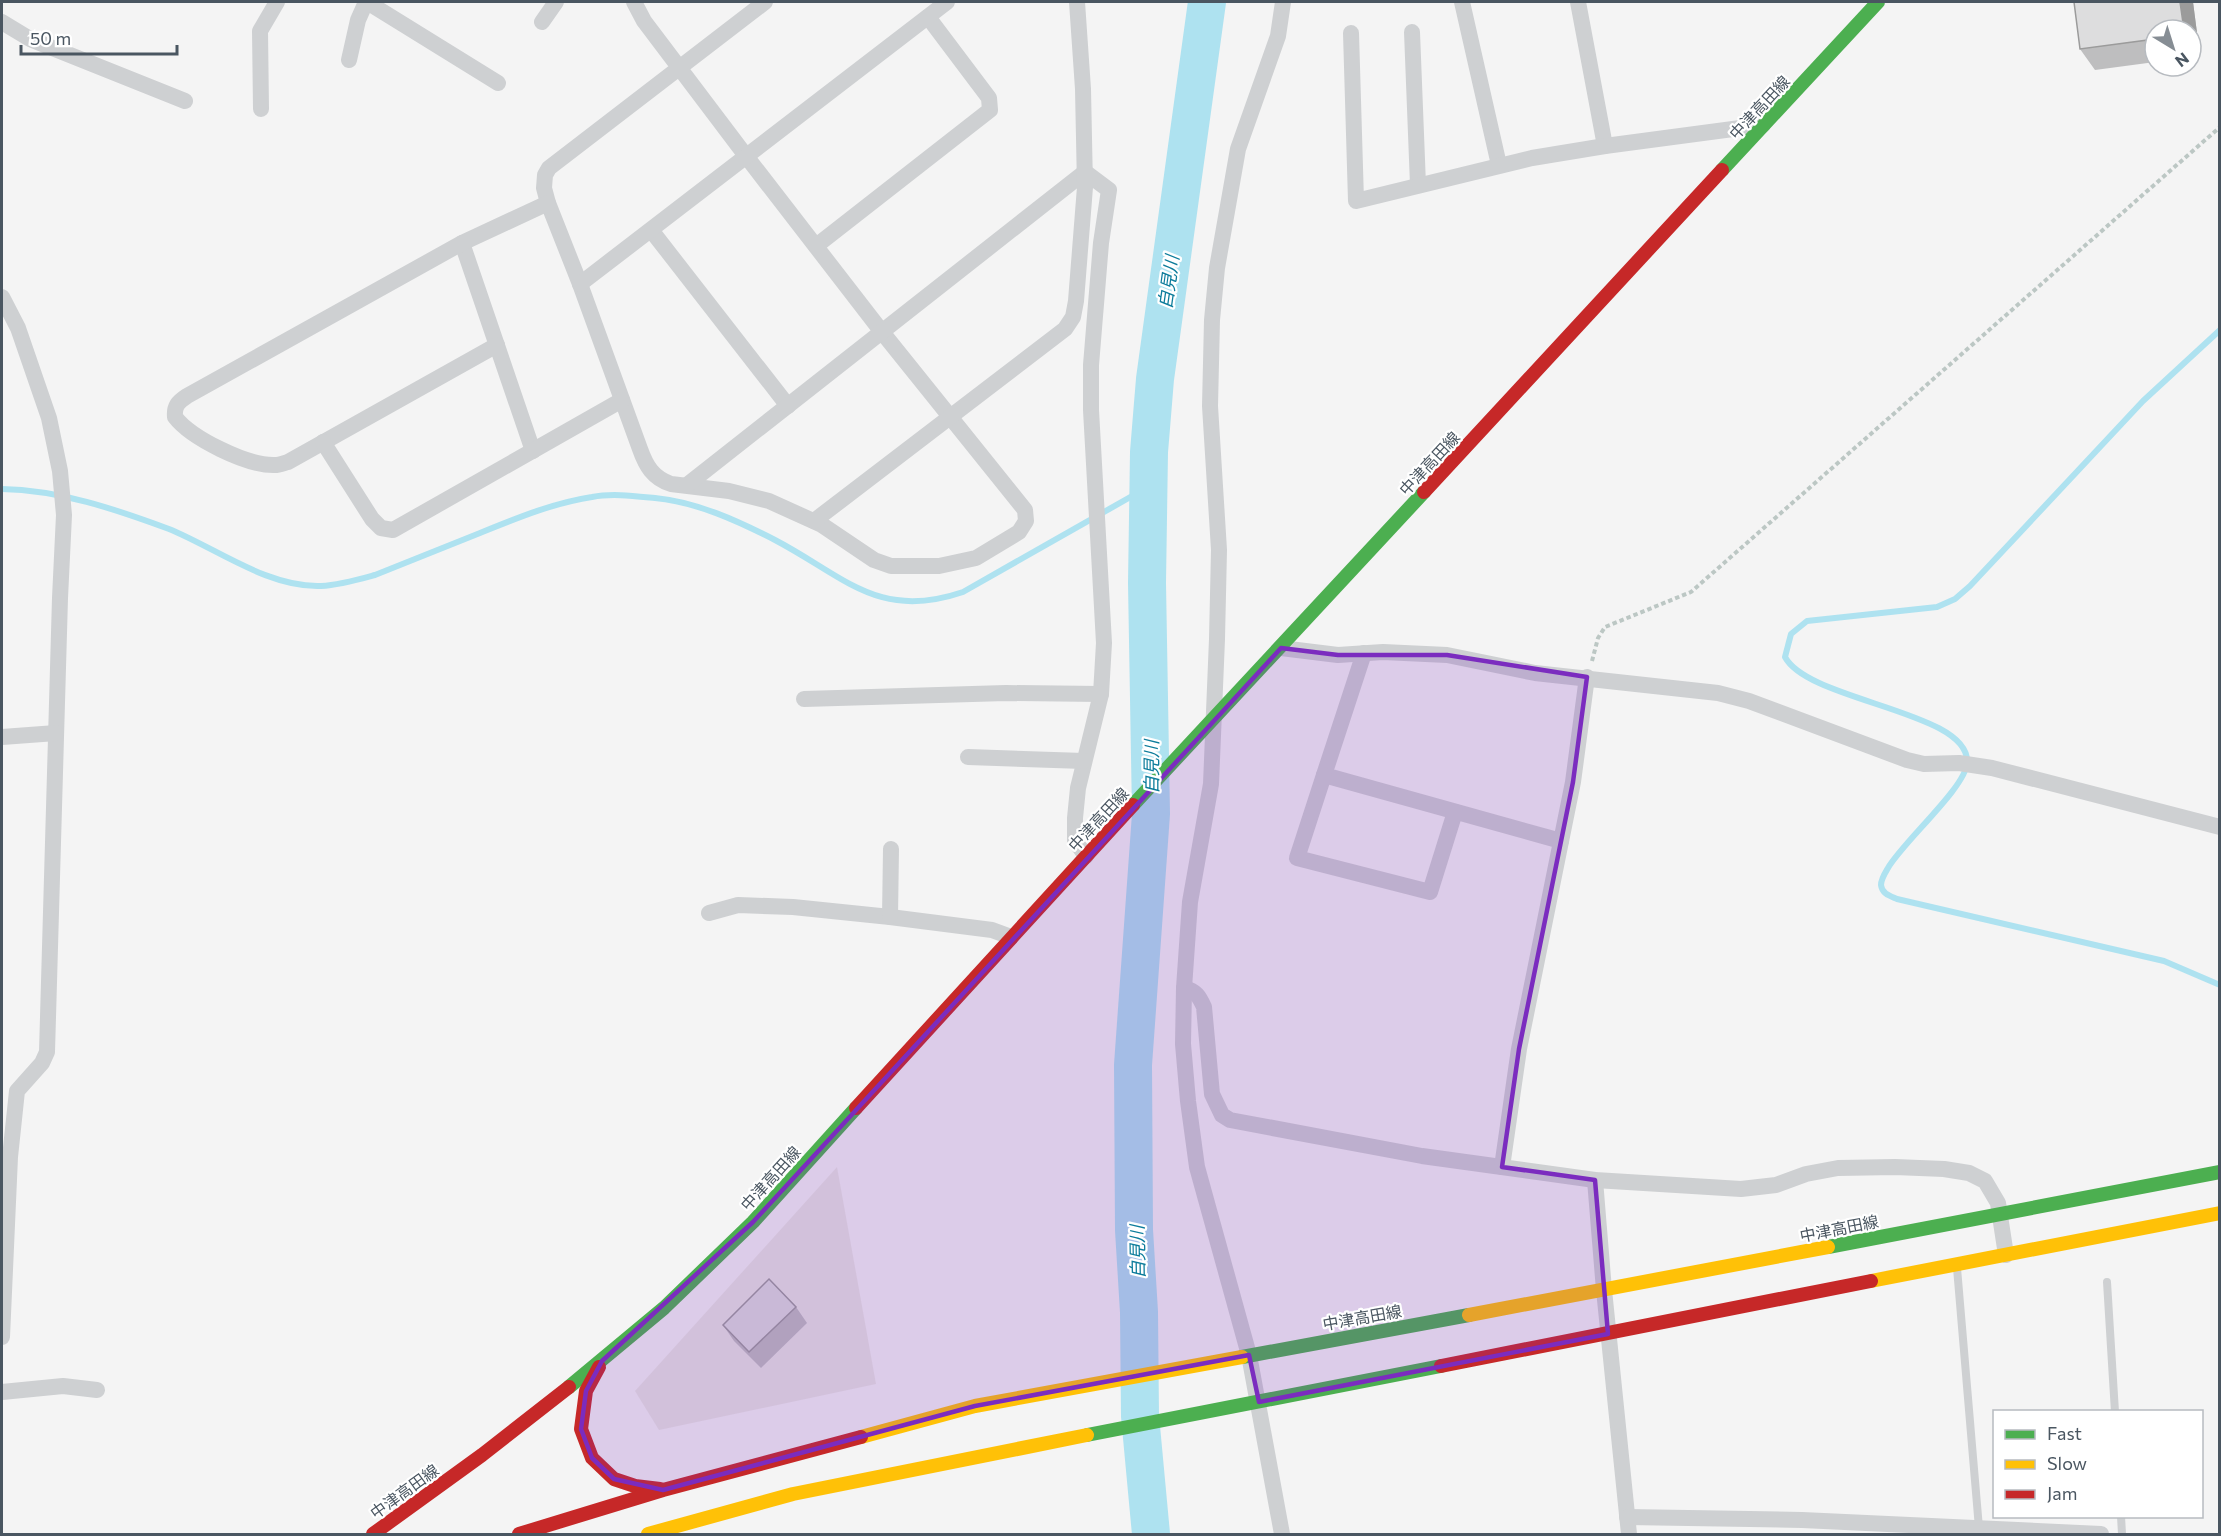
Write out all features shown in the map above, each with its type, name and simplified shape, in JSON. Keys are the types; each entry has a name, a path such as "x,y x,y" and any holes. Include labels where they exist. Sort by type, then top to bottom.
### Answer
{"main road":[{"name":"中津高田線","path":"373,1534 482,1455 603,1361 664,1308 753,1222 1011,937 1878,2"},
{"name":"中津高田線","path":"519,1534 663,1490 975,1406 1604,1290 2220,1172"},
{"path":"648,1534 793,1494 2220,1213"},
{"path":"603,1361 586,1390 581,1429 592,1458 614,1479 635,1486 663,1490"}],"street":[{"path":"261,109 260,31 277,2"},
{"path":"349,60 358,20 367,2 498,83"},
{"path":"542,22 556,2"},
{"path":"634,2 644,21 679,68 746,156 882,332 1025,510 1026,521 1019,532 969,562 921,567 891,566 874,560 845,539 814,521 760,498 661,481 646,465 580,284 548,204 544,188 545,175 549,168 679,68 765,2"},
{"path":"580,284 947,2"},
{"path":"814,521 1065,329 1072,317 1076,301 1085,172 1083,88 1077,2"},
{"path":"1282,1534 1249,1355 1197,1167 1188,1101 1184,1044 1184,988 1190,902 1211,784 1219,580 1210,406 1212,320 1216,279 1238,149 1278,36 1283,2"},
{"path":"1462,2 1499,165"},
{"path":"1578,2 1605,146"},
{"path":"816,246 990,110 989,98 928,17"},
{"path":"2,22 30,39 185,101"},
{"path":"1412,32 1418,185"},
{"path":"1351,33 1356,201 1499,165 1605,146 1764,125"},
{"path":"687,484 1085,172"},
{"path":"1085,172 1109,190 1101,243 1091,365 1091,410 1104,643 1101,694 1078,788 1075,841 1087,856"},
{"path":"497,345 288,462 275,465 262,464 225,451 187,429 175,417 174,408 187,396 462,243 548,204"},
{"path":"651,230 788,406"},
{"path":"462,243 533,452"},
{"path":"2,297 18,328 48,418 60,471 64,515 46,1052 42,1063 17,1091 4,1255 2,1337"},
{"path":"323,442 372,519 381,528 393,530 622,400"},
{"path":"1281,648 1338,655 1418,652 1447,655 1535,673 1701,690 1735,696 1907,760 1924,764 1959,763 1992,768 2220,826"},
{"path":"1364,653 1297,858 1430,892 1455,813"},
{"path":"1502,1167 1520,1049 1577,753 1587,677"},
{"path":"804,699 1006,693 1101,694"},
{"path":"2,736 56,733"},
{"path":"968,757 1084,761"},
{"path":"1324,775 1561,841"},
{"path":"890,917 891,849"},
{"path":"709,913 738,905 764,905 890,917 992,930 1011,937"},
{"path":"1184,988 1193,990 1203,1007 1212,1094 1222,1115 1230,1120 1422,1156 1595,1180 1741,1189 1776,1185 1806,1174 1838,1168 1895,1167 1944,1169 1969,1173 1985,1180 1998,1203 2006,1255"},
{"path":"1595,1180 1629,1534"},
{"path":"2,1392 63,1386 97,1390"},
{"path":"1627,1517 1802,1520 2101,1534"}],"lane":[{"path":"1956,1265 1979,1528"},
{"path":"2107,1282 2115,1410"},
{"path":"2121,1518 2122,1534"}],"path":[{"path":"1587,677 1599,638 1605,627 1691,592 2220,127"}],"highlighted area":[{"path":"1281,648 1338,655 1447,655 1587,677 1573,782 1519,1049 1502,1167 1595,1180 1608,1334 1259,1402 1249,1355 975,1406 663,1490 614,1479 592,1458 581,1429 586,1391 602,1361 753,1222"}],"shaded area":[{"path":"837,1167 876,1384 659,1430 635,1391"}],"building":[{"path":"2074,2 2180,2 2182,18 2143,18 2143,41 2080,49"},
{"path":"769,1279 796,1307 749,1352 723,1325"}],"waterway":[{"name":"自見川","path":"1151,1534 1140,1416 1139,1312 1134,1230 1133,1065 1151,814 1147,583 1149,452 1155,379 1207,2"},
{"path":"2220,330 2143,401 1970,586 1955,599 1937,607 1807,621 1791,634 1785,657 1800,672 1824,685 1918,718 1944,731 1961,745 1967,763 1964,773 1946,800 1888,868 1882,878 1883,891 1897,899 2164,961 2220,985"},
{"path":"2,489 66,497 128,514 187,537 262,574 301,585 321,586 375,575 521,517 563,503 607,495 655,498 702,508 732,519 775,540 863,590 884,598 907,601 933,600 963,592 1148,487"}],"traffic: fast":[{"path":"1722,170 1878,2"},
{"path":"1133,805 1424,492"},
{"path":"569,1387 664,1308 753,1222 856,1108"},
{"path":"1828,1247 2220,1172"},
{"path":"1242,1357 1469,1315"},
{"path":"1087,1435 1441,1366"}],"traffic: slow":[{"path":"1871,1281 2220,1213"},
{"path":"1469,1315 1828,1247"},
{"path":"861,1437 975,1406 1242,1357"},
{"path":"648,1534 793,1494 1087,1435"}],"traffic: jam":[{"path":"1424,492 1722,170"},
{"path":"856,1108 1133,805"},
{"path":"1441,1366 1871,1281"},
{"path":"599,1367 586,1391 581,1429 592,1458 614,1479 635,1486 660,1489"},
{"path":"373,1534 482,1455 569,1387"},
{"path":"519,1534 663,1490 861,1437"}]}
